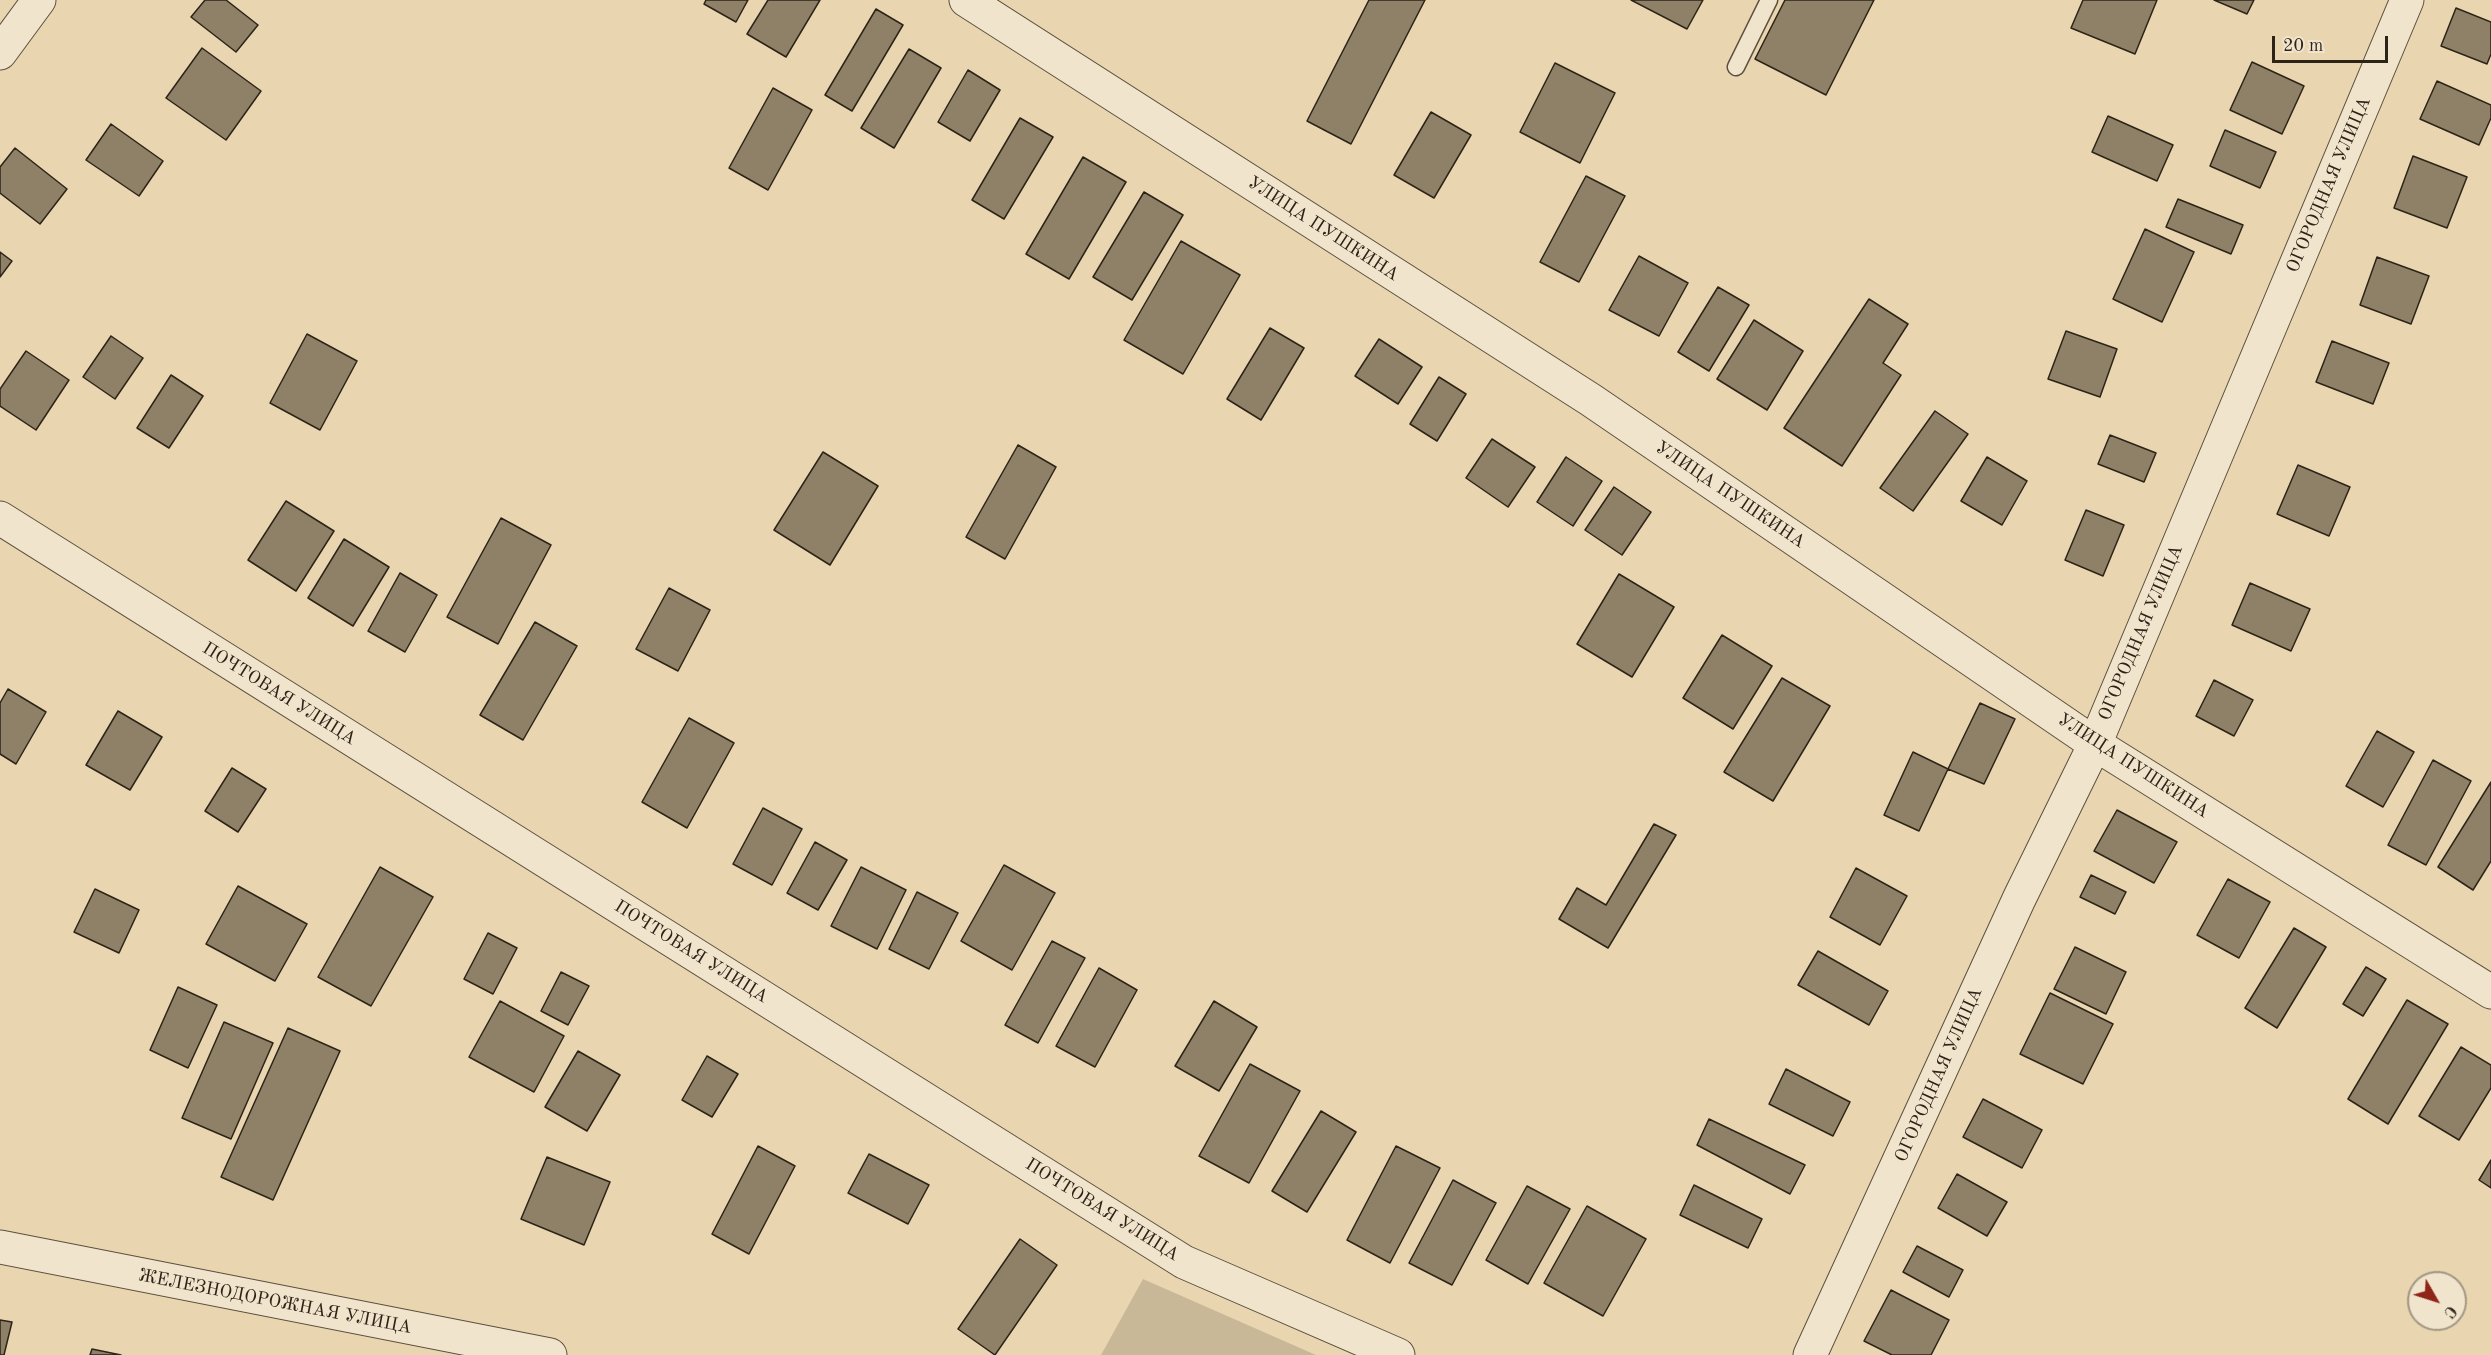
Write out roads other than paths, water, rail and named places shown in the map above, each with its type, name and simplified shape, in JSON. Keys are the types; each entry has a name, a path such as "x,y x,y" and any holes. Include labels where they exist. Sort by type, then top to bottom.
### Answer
{"street":[{"path":"0,53 39,0"},
{"name":"УЛИЦА ПУШКИНА","path":"966,0 1591,400 2095,744 2491,992"},
{"name":"ОГОРОДНАЯ УЛИЦА","path":"1810,1355 2019,899 2095,744 2407,0"},
{"name":"ПОЧТОВАЯ УЛИЦА","path":"0,518 1184,1262 1398,1355"},
{"name":"ЖЕЛЕЗНОДОРОЖНАЯ УЛИЦА","path":"0,1247 550,1355"}],"lane":[{"path":"1736,67 1769,0"}]}
